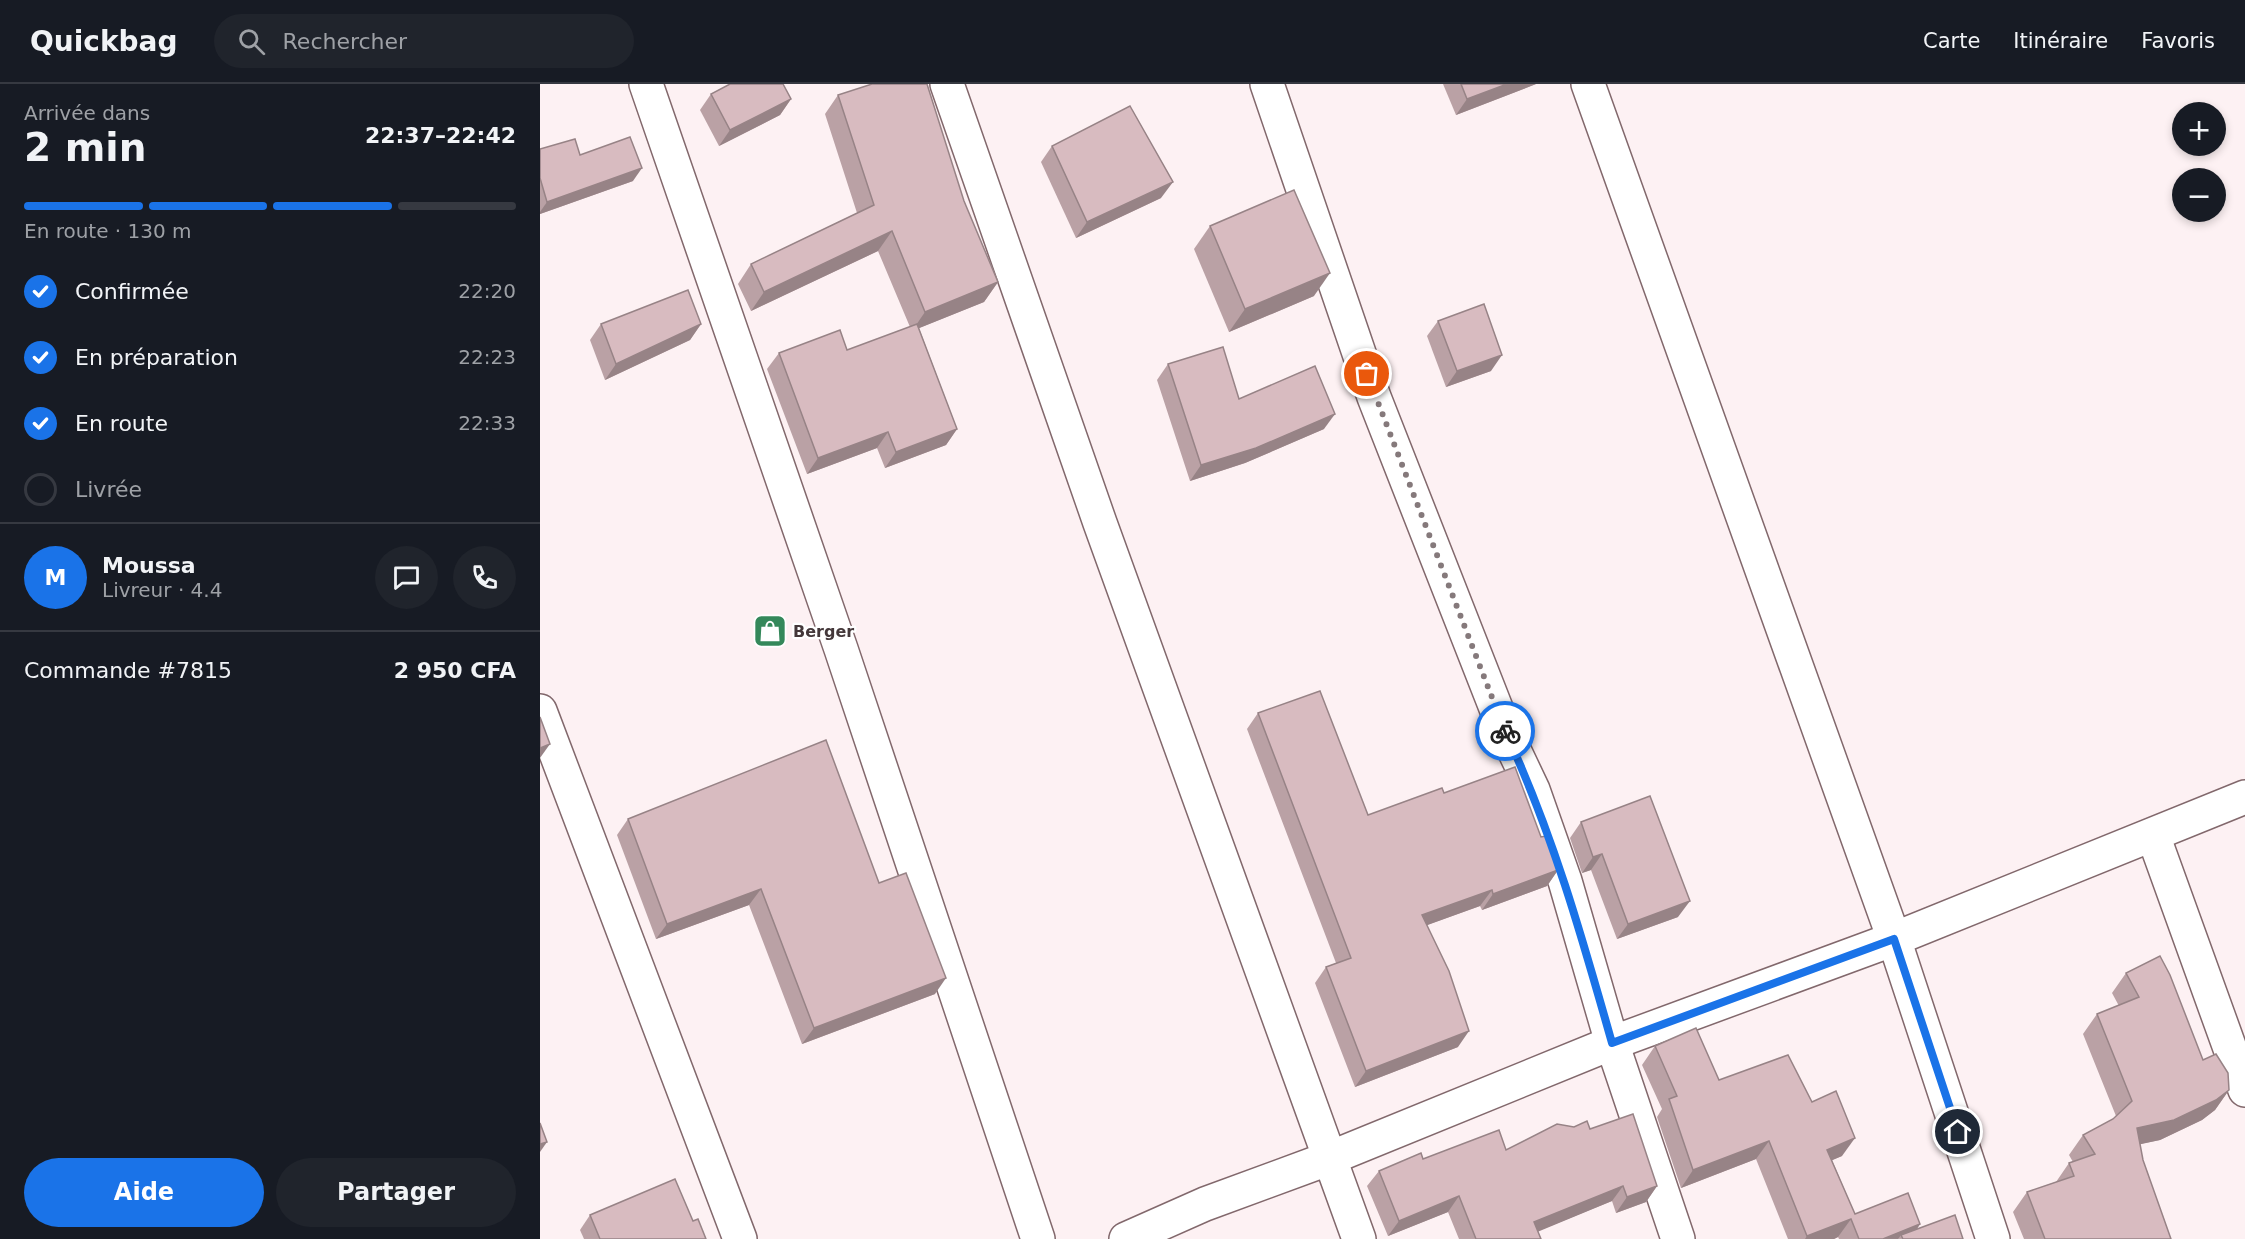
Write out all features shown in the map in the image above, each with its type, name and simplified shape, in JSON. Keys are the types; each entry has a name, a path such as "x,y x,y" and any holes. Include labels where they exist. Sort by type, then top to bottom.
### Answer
{"street":[{"path":"646,84 841,648 1038,1239"},
{"path":"947,84 1100,523 1359,1239"},
{"path":"1267,84 1374,397 1505,731 1533,789 1565,881 1612,1043 1678,1239"},
{"path":"1588,84 1894,939 1993,1239"},
{"path":"540,711 740,1239"},
{"path":"1126,1239 1205,1204 1330,1158 1612,1043 1894,939 2245,797"},
{"path":"2153,835 2245,1090"}],"building":[{"path":"730,84 783,84 791,99 730,130 711,94"},
{"path":"872,84 927,84 964,201 998,282 925,312 892,231 764,292 751,264 874,205 838,95"},
{"path":"1461,84 1507,84 1467,99"},
{"path":"1130,106 1173,182 1087,222 1052,146"},
{"path":"630,137 642,168 547,202 540,178 540,149 575,139 580,155"},
{"path":"1294,190 1330,273 1245,309 1210,226"},
{"path":"688,290 701,324 616,364 601,324"},
{"path":"1484,304 1502,355 1457,371 1438,321"},
{"path":"917,324 957,429 896,452 888,432 818,458 779,353 840,330 847,350"},
{"path":"1223,347 1239,399 1315,366 1335,414 1256,448 1201,465 1168,364"},
{"path":"1320,691 1368,815 1442,788 1444,793 1515,767 1541,837 1546,836 1558,870 1493,894 1492,890 1422,915 1449,971 1469,1031 1366,1071 1326,967 1351,958 1258,713"},
{"path":"540,717 550,744 540,748"},
{"path":"826,740 879,883 906,873 946,978 814,1028 761,889 667,924 628,819"},
{"path":"1650,796 1690,901 1628,924 1602,854 1593,857 1581,822"},
{"path":"2160,956 2170,975 2203,1060 2216,1054 2228,1073 2229,1090 2216,1100 2174,1120 2137,1128 2143,1160 2171,1239 2045,1239 2027,1192 2074,1176 2069,1163 2095,1154 2083,1135 2113,1119 2132,1101 2097,1014 2139,997 2126,973"},
{"path":"1696,1028 1719,1080 1788,1055 1812,1102 1836,1091 1855,1138 1827,1150 1855,1214 1908,1193 1920,1224 1883,1239 1859,1239 1851,1219 1807,1236 1769,1141 1693,1170 1669,1099 1677,1096 1655,1046"},
{"path":"1633,1114 1657,1186 1627,1197 1623,1186 1534,1222 1541,1239 1476,1239 1459,1196 1399,1221 1379,1171 1421,1153 1423,1159 1499,1130 1506,1150 1557,1124 1574,1127 1587,1121 1590,1129"},
{"path":"540,1123 547,1142 540,1144"},
{"path":"675,1179 693,1221 698,1219 706,1239 600,1239 590,1215"},
{"path":"1955,1215 1963,1239 1903,1239 1901,1235"}],"way so far":[{"path":"1367,374 1505,731"}],"place":[{"name":"Berger","path":"770,631"}],"route":[{"path":"1505,731 1533,789 1565,881 1612,1043 1894,939 1958,1132"}]}
